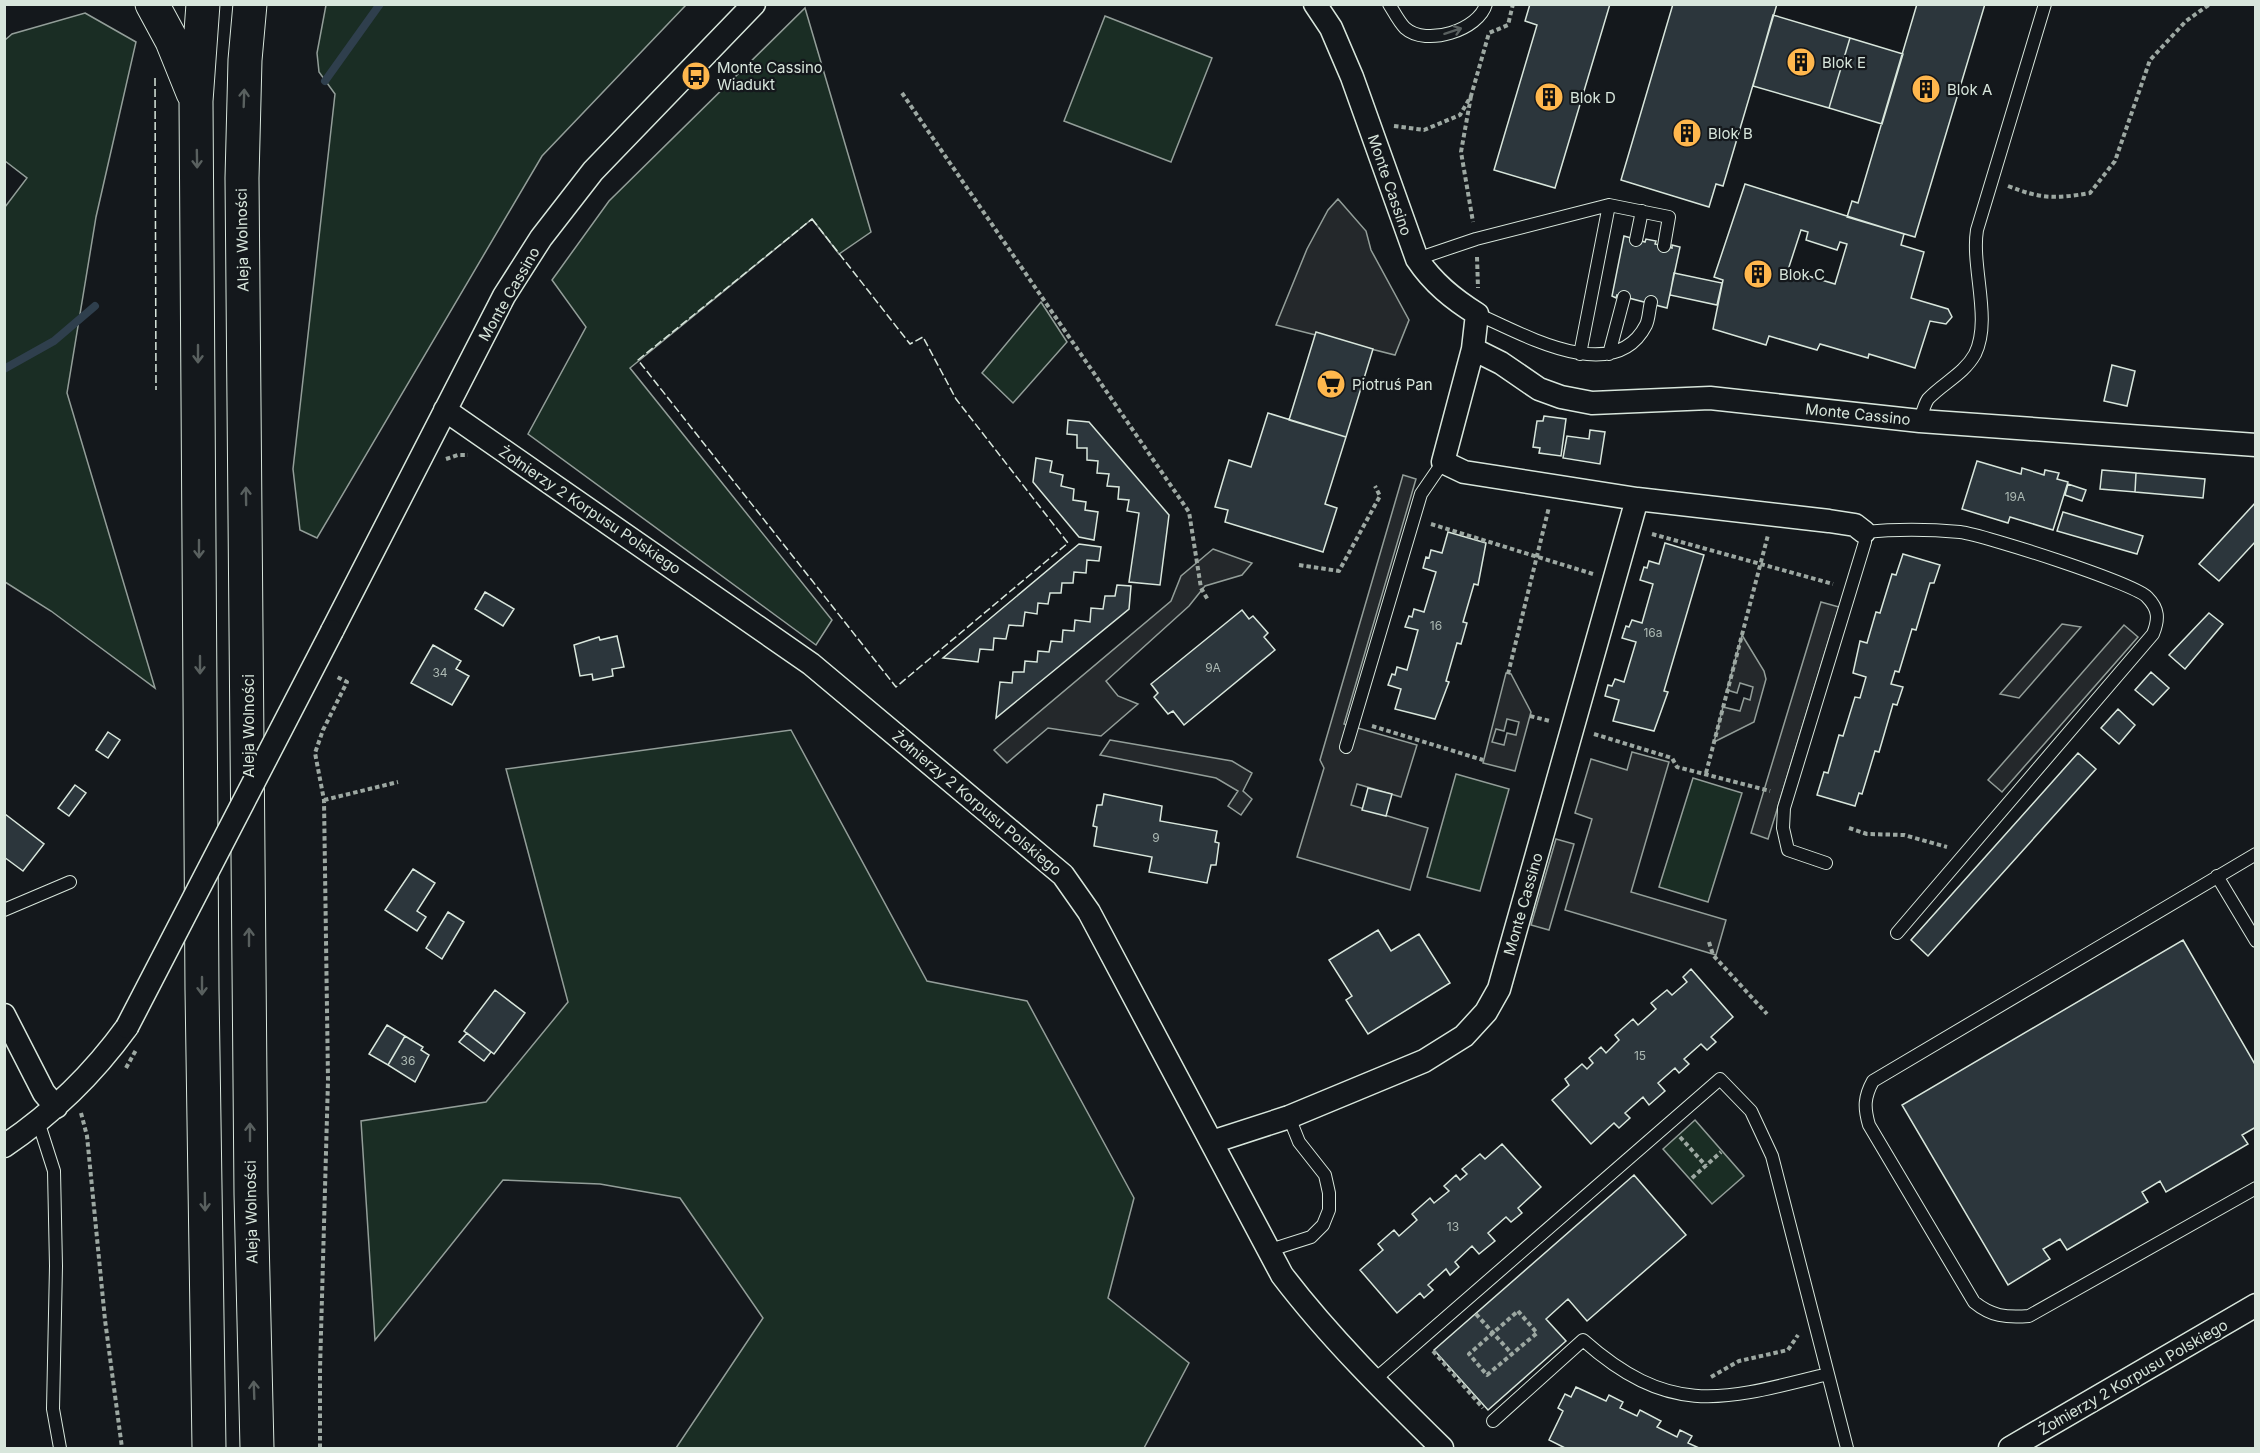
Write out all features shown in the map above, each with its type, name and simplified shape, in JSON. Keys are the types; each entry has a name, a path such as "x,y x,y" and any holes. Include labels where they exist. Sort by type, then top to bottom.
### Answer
{"highway":[{"path":"152,4 172,41 196,101"},
{"path":"203,4 196,101 202,979 209,1449"},
{"name":"Aleja Wolności","path":"250,4 245,60 242,178 251,1194 257,1449"}],"street":[{"name":"Monte Cassino","path":"63,1100 106,1055 127,1027 504,296 568,201 593,171 754,4"},
{"name":"Monte Cassino","path":"1315,4 1331,28 1352,77 1417,259 1428,276 1451,297 1477,314"},
{"path":"1477,314 1473,349 1443,462 1464,472 1637,499 1855,525 1864,532"},
{"name":"Monte Cassino","path":"1473,349 1501,363 1539,389 1561,398 1592,403 1710,398 1920,421 2256,445"},
{"name":"Żołnierzy 2 Korpusu Polskiego","path":"445,410 812,664 1063,875 1089,912 1212,1142 1267,1251 1282,1275 1311,1314 1373,1381 1442,1449"},
{"name":"Monte Cassino","path":"1212,1142 1289,1117 1424,1061 1464,1036 1486,1012 1499,989 1637,499"},
{"path":"4,1015 44,1093 63,1100 39,1121 4,1146"},
{"name":"Żołnierzy 2 Korpusu Polskiego","path":"2010,1449 2256,1305"}],"lane":[{"path":"1389,4 1406,29 1428,38 1460,30 1484,12 1486,4"},
{"path":"1920,421 1927,400 1962,371 1975,353 1981,332 1974,247 1977,230 2045,4"},
{"path":"1417,259 1476,239 1609,205 1669,217 1664,246"},
{"path":"1580,354 1609,205"},
{"path":"1636,240 1642,211"},
{"path":"1609,354 1624,297"},
{"path":"1477,314 1563,350 1580,354 1609,354 1628,346 1646,325 1651,302"},
{"path":"1346,747 1421,494 1443,462"},
{"path":"1826,863 1788,850 1783,828 1784,808 1865,542 1864,532 1903,528 1963,533 2053,560 2145,594 2157,611 2157,623 2152,634 1897,933"},
{"path":"2256,855 1873,1081 1866,1093 1864,1108 1869,1125 1974,1302 1987,1313 2008,1318 2029,1316 2256,1188"},
{"path":"2217,876 2256,941"},
{"path":"4,910 70,882"},
{"path":"1373,1381 1720,1078 1751,1111 1772,1156 1847,1449"},
{"path":"1267,1251 1311,1237 1323,1225 1329,1210 1329,1193 1325,1176 1299,1142 1289,1117"},
{"path":"39,1121 54,1171 56,1266 53,1409 60,1449"},
{"path":"1493,1420 1583,1340 1611,1365 1640,1382 1680,1395 1717,1398 1754,1392 1828,1374"}],"path":[{"path":"1477,314 1479,305 1476,239 1461,152 1471,96 1489,33 1508,25 1513,4"},
{"path":"1993,180 2037,197 2066,197 2090,193 2115,161 2150,60 2186,21 2210,4"},
{"path":"902,93 1189,512 1201,588 1209,600"},
{"path":"1384,124 1424,130 1460,116 1471,96"},
{"path":"1299,565 1339,571 1380,496 1375,486"},
{"path":"1508,674 1554,486"},
{"path":"1706,773 1774,514"},
{"path":"1413,519 1577,569"},
{"path":"1629,527 1851,588"},
{"path":"320,1449 328,1080 324,800 315,753 323,730 347,682 330,673"},
{"path":"1530,716 1550,721"},
{"path":"1354,720 1483,760"},
{"path":"1572,728 1672,758 1677,767 1764,790"},
{"path":"324,800 398,782"},
{"path":"1849,828 1867,834 1904,835 1964,852"},
{"path":"1709,942 1713,955 1767,1014"},
{"path":"63,1100 82,1114 87,1136 105,1320 122,1449"},
{"path":"1676,1132 1706,1166"},
{"path":"1692,1178 1721,1152"},
{"path":"1473,1311 1512,1354"},
{"path":"1518,1311 1537,1333 1512,1354 1487,1375 1469,1354 1518,1311"},
{"path":"1702,1382 1739,1361 1788,1350 1803,1327"},
{"path":"1430,1348 1493,1420"}],"green space":[{"path":"326,5 686,5 542,156 317,538 300,530 293,469 335,94 319,72 317,53"},
{"path":"805,8 871,232 839,254 812,219 630,368 832,620 816,645 528,434 586,327 552,280 609,201"},
{"path":"85,13 136,42 96,217 67,393 155,688 51,611 5,582 5,207 27,178 5,161 5,40 12,34"},
{"path":"1105,16 1212,58 1171,162 1064,121"},
{"path":"1041,302 1067,342 1013,403 982,373"},
{"path":"791,730 927,981 1027,1001 1134,1198 1108,1298 1189,1363 1144,1448 676,1448 763,1318 680,1198 600,1184 503,1180 375,1340 361,1121 486,1102 568,1002 506,769"},
{"path":"1456,774 1509,789 1480,891 1427,877"},
{"path":"1693,778 1742,793 1708,902 1659,887"},
{"path":"1695,1120 1744,1176 1712,1204 1663,1149"}],"shaded area":[{"path":"1338,199 1366,231 1371,250 1409,320 1395,355 1276,325 1307,249 1328,210"},
{"path":"1403,475 1416,479 1344,724 1417,745 1401,797 1357,784 1351,805 1428,828 1410,890 1297,857 1324,768 1320,760"},
{"path":"1213,549 1252,563 1242,575 1205,586 1189,606 1106,681 1118,696 1138,704 1101,736 1048,728 1007,763 994,750 1171,601 1181,576"},
{"path":"1821,602 1839,607 1768,839 1751,833"},
{"path":"2062,624 2081,627 2019,698 2000,694"},
{"path":"2124,625 2138,637 2002,792 1988,780"},
{"path":"1742,635 1764,671 1766,679 1754,722 1714,742 1723,707 1740,711 1744,698 1750,700 1753,687 1740,683 1737,693 1727,690"},
{"path":"1506,673 1511,674 1531,712 1515,771 1483,763","holes":["1507,719 1519,722 1516,735 1507,733 1504,745 1492,742 1496,729 1504,731"]},
{"path":"1110,740 1232,761 1252,773 1243,791 1252,799 1241,815 1228,806 1238,791 1216,778 1100,755"},
{"path":"1632,752 1669,762 1631,892 1726,920 1716,955 1565,910 1592,819 1575,813 1591,759 1627,770"},
{"path":"1556,839 1574,844 1549,930 1531,925"}],"building":[{"name":"Blok D","path":"1530,4 1610,4 1555,188 1494,170 1537,25 1525,21"},
{"name":"Blok B","path":"1673,4 1777,4 1723,186 1716,184 1709,207 1621,180"},
{"name":"Blok A","path":"1917,4 1985,4 1915,237 1847,217 1852,201 1858,203"},
{"name":"Blok E","path":"1773,15 1850,38 1829,108 1753,86"},
{"name":"Blok E","path":"1850,38 1903,54 1882,124 1829,108"},
{"name":"Blok C","path":"1745,184 1904,234 1901,245 1924,252 1911,298 1948,309 1952,317 1946,324 1930,321 1915,368 1869,354 1868,358 1820,344 1817,350 1769,336 1766,345 1713,329 1723,280 1714,277","holes":["1801,230 1808,232 1806,240 1837,250 1840,242 1847,244 1835,284 1788,270"]},
{"path":"1624,236 1645,242 1646,239 1656,241 1655,244 1672,248 1672,245 1680,247 1667,308 1617,295 1616,298 1612,296"},
{"path":"1674,273 1722,283 1717,305 1670,295"},
{"name":"Piotruś Pan","path":"1316,332 1373,349 1346,437 1289,420"},
{"path":"2112,365 2135,371 2127,406 2104,401"},
{"path":"1268,413 1346,437 1325,504 1337,508 1323,552 1225,522 1228,510 1215,507 1229,460 1251,467"},
{"path":"1544,416 1566,419 1561,456 1539,453 1540,448 1533,447 1537,421 1543,421"},
{"path":"1068,420 1089,422 1169,515 1160,585 1129,582 1139,513 1127,511 1129,500 1118,499 1119,487 1107,486 1109,474 1097,473 1098,461 1087,460 1087,448 1077,448 1077,435 1067,434"},
{"path":"1590,430 1605,432 1600,464 1563,458 1567,436 1589,439"},
{"path":"1036,458 1052,461 1050,472 1063,475 1061,486 1074,489 1073,500 1086,502 1085,510 1098,512 1094,540 1079,537 1033,482"},
{"path":"1977,461 2021,474 2022,468 2044,475 2045,470 2059,473 2057,479 2068,482 2053,530 2010,517 2008,523 1962,509"},
{"path":"2102,470 2136,473 2135,492 2100,489"},
{"path":"2136,473 2205,479 2203,498 2135,492"},
{"path":"2068,484 2086,490 2082,501 2065,495"},
{"path":"2256,502 2256,541 2219,581 2199,564"},
{"path":"2063,512 2143,536 2137,554 2057,531"},
{"path":"1448,532 1486,543 1478,585 1474,584 1463,622 1467,623 1461,644 1457,643 1446,681 1449,682 1435,719 1395,709 1401,689 1388,685 1397,667 1407,670 1418,630 1405,627 1414,609 1424,612 1436,572 1423,568 1426,557 1429,558 1431,550 1442,553"},
{"path":"1665,543 1704,555 1664,691 1668,692 1654,731 1613,721 1619,700 1605,696 1608,685 1612,686 1615,679 1624,682 1636,642 1622,638 1626,626 1629,627 1632,620 1642,623 1653,584 1640,580 1644,567 1647,568 1649,561 1659,564"},
{"path":"1079,544 1101,547 1099,561 1087,560 1086,573 1074,572 1073,583 1062,583 1061,593 1050,593 1048,604 1038,603 1037,614 1025,612 1023,626 1009,625 1006,639 994,638 993,650 980,649 978,662 943,658"},
{"path":"1903,554 1940,565 1934,583 1930,583 1916,630 1912,629 1899,672 1895,671 1891,684 1903,687 1897,705 1893,704 1879,752 1875,751 1862,794 1859,793 1855,806 1817,795 1824,772 1828,773 1839,735 1843,736 1855,697 1860,698 1866,677 1853,673 1860,641 1867,643 1876,612 1880,613 1892,574 1896,575"},
{"path":"1117,585 1131,586 1129,609 996,718 1000,682 1012,683 1013,672 1024,672 1025,661 1037,662 1038,651 1049,652 1051,641 1062,642 1063,630 1074,631 1075,620 1090,622 1091,608 1103,609 1105,596 1115,596"},
{"path":"485,592 514,609 503,626 475,609"},
{"path":"1242,610 1249,619 1253,616 1268,633 1264,637 1275,650 1184,725 1173,711 1168,714 1154,697 1158,693 1151,684"},
{"path":"2209,613 2223,624 2185,669 2169,655"},
{"path":"617,636 624,667 612,669 613,676 593,680 592,674 580,676 574,645 599,637 600,640"},
{"path":"433,645 461,661 456,669 469,676 452,705 411,683"},
{"path":"2151,672 2169,688 2153,705 2135,690"},
{"path":"2118,709 2135,725 2119,744 2101,728"},
{"path":"108,732 120,740 108,758 96,750"},
{"path":"2078,753 2096,769 1928,956 1911,940"},
{"path":"75,785 86,793 69,816 58,808"},
{"path":"1368,788 1392,794 1386,816 1362,810"},
{"path":"1104,794 1162,806 1160,821 1217,831 1215,842 1219,843 1216,865 1211,865 1207,883 1149,872 1152,857 1094,846 1097,827 1093,826 1097,805 1102,805"},
{"path":"5,814 44,844 23,871 4,857"},
{"path":"413,869 435,883 417,911 426,917 417,931 385,910"},
{"path":"448,912 464,922 442,959 426,948"},
{"path":"1378,930 1391,951 1419,934 1450,983 1368,1034 1346,1000 1352,996 1329,960"},
{"path":"2183,940 2256,1066 2256,1127 2242,1135 2248,1144 2166,1192 2160,1181 2142,1192 2148,1202 2067,1250 2060,1239 2043,1249 2050,1259 2008,1285 1902,1105"},
{"path":"1691,969 1733,1017 1711,1037 1716,1042 1707,1050 1701,1044 1684,1059 1689,1064 1679,1073 1675,1068 1658,1083 1665,1091 1649,1105 1643,1097 1625,1113 1630,1118 1619,1128 1614,1123 1591,1144 1552,1100 1569,1085 1565,1079 1582,1064 1587,1069 1593,1063 1589,1058 1601,1047 1606,1053 1619,1040 1615,1035 1633,1019 1638,1025 1656,1009 1651,1003 1667,990 1672,995 1687,982 1683,977"},
{"path":"495,990 525,1013 494,1054 464,1031"},
{"path":"387,1025 405,1036 388,1065 369,1054"},
{"path":"467,1033 491,1052 484,1061 459,1042"},
{"path":"405,1036 423,1047 421,1050 429,1055 415,1082 388,1065"},
{"path":"1502,1144 1541,1187 1518,1208 1522,1213 1511,1222 1506,1217 1488,1233 1495,1241 1479,1254 1472,1246 1455,1262 1459,1267 1450,1275 1446,1269 1428,1285 1433,1290 1424,1298 1420,1293 1397,1313 1360,1270 1383,1250 1378,1244 1394,1230 1399,1236 1417,1220 1412,1214 1430,1198 1434,1203 1449,1191 1444,1186 1456,1175 1460,1180 1467,1174 1462,1169 1480,1154 1485,1159"},
{"path":"1634,1175 1686,1235 1587,1321 1568,1299 1546,1319 1566,1341 1488,1410 1434,1350"},
{"path":"1576,1387 1606,1401 1609,1395 1623,1402 1620,1408 1637,1416 1640,1410 1661,1421 1657,1427 1677,1437 1680,1430 1692,1436 1688,1443 1699,1448 1565,1448 1549,1440 1563,1411 1558,1408 1565,1394 1571,1397"}],"waterway":[{"path":"325,81 380,4"},
{"path":"4,369 54,341 95,306"}],"fence":[{"path":"155,78 156,390"},
{"path":"812,219 910,344 923,337 956,399 1068,543 896,687 638,360 812,219"}],"place":[{"name":"Blok E","path":"1801,62"},
{"name":"Monte Cassino Wiadukt","path":"696,76"},
{"name":"Blok A","path":"1926,89"},
{"name":"Blok D","path":"1549,97"},
{"name":"Blok B","path":"1687,133"},
{"name":"Blok C","path":"1758,274"},
{"name":"Piotruś Pan","path":"1331,384"}]}
